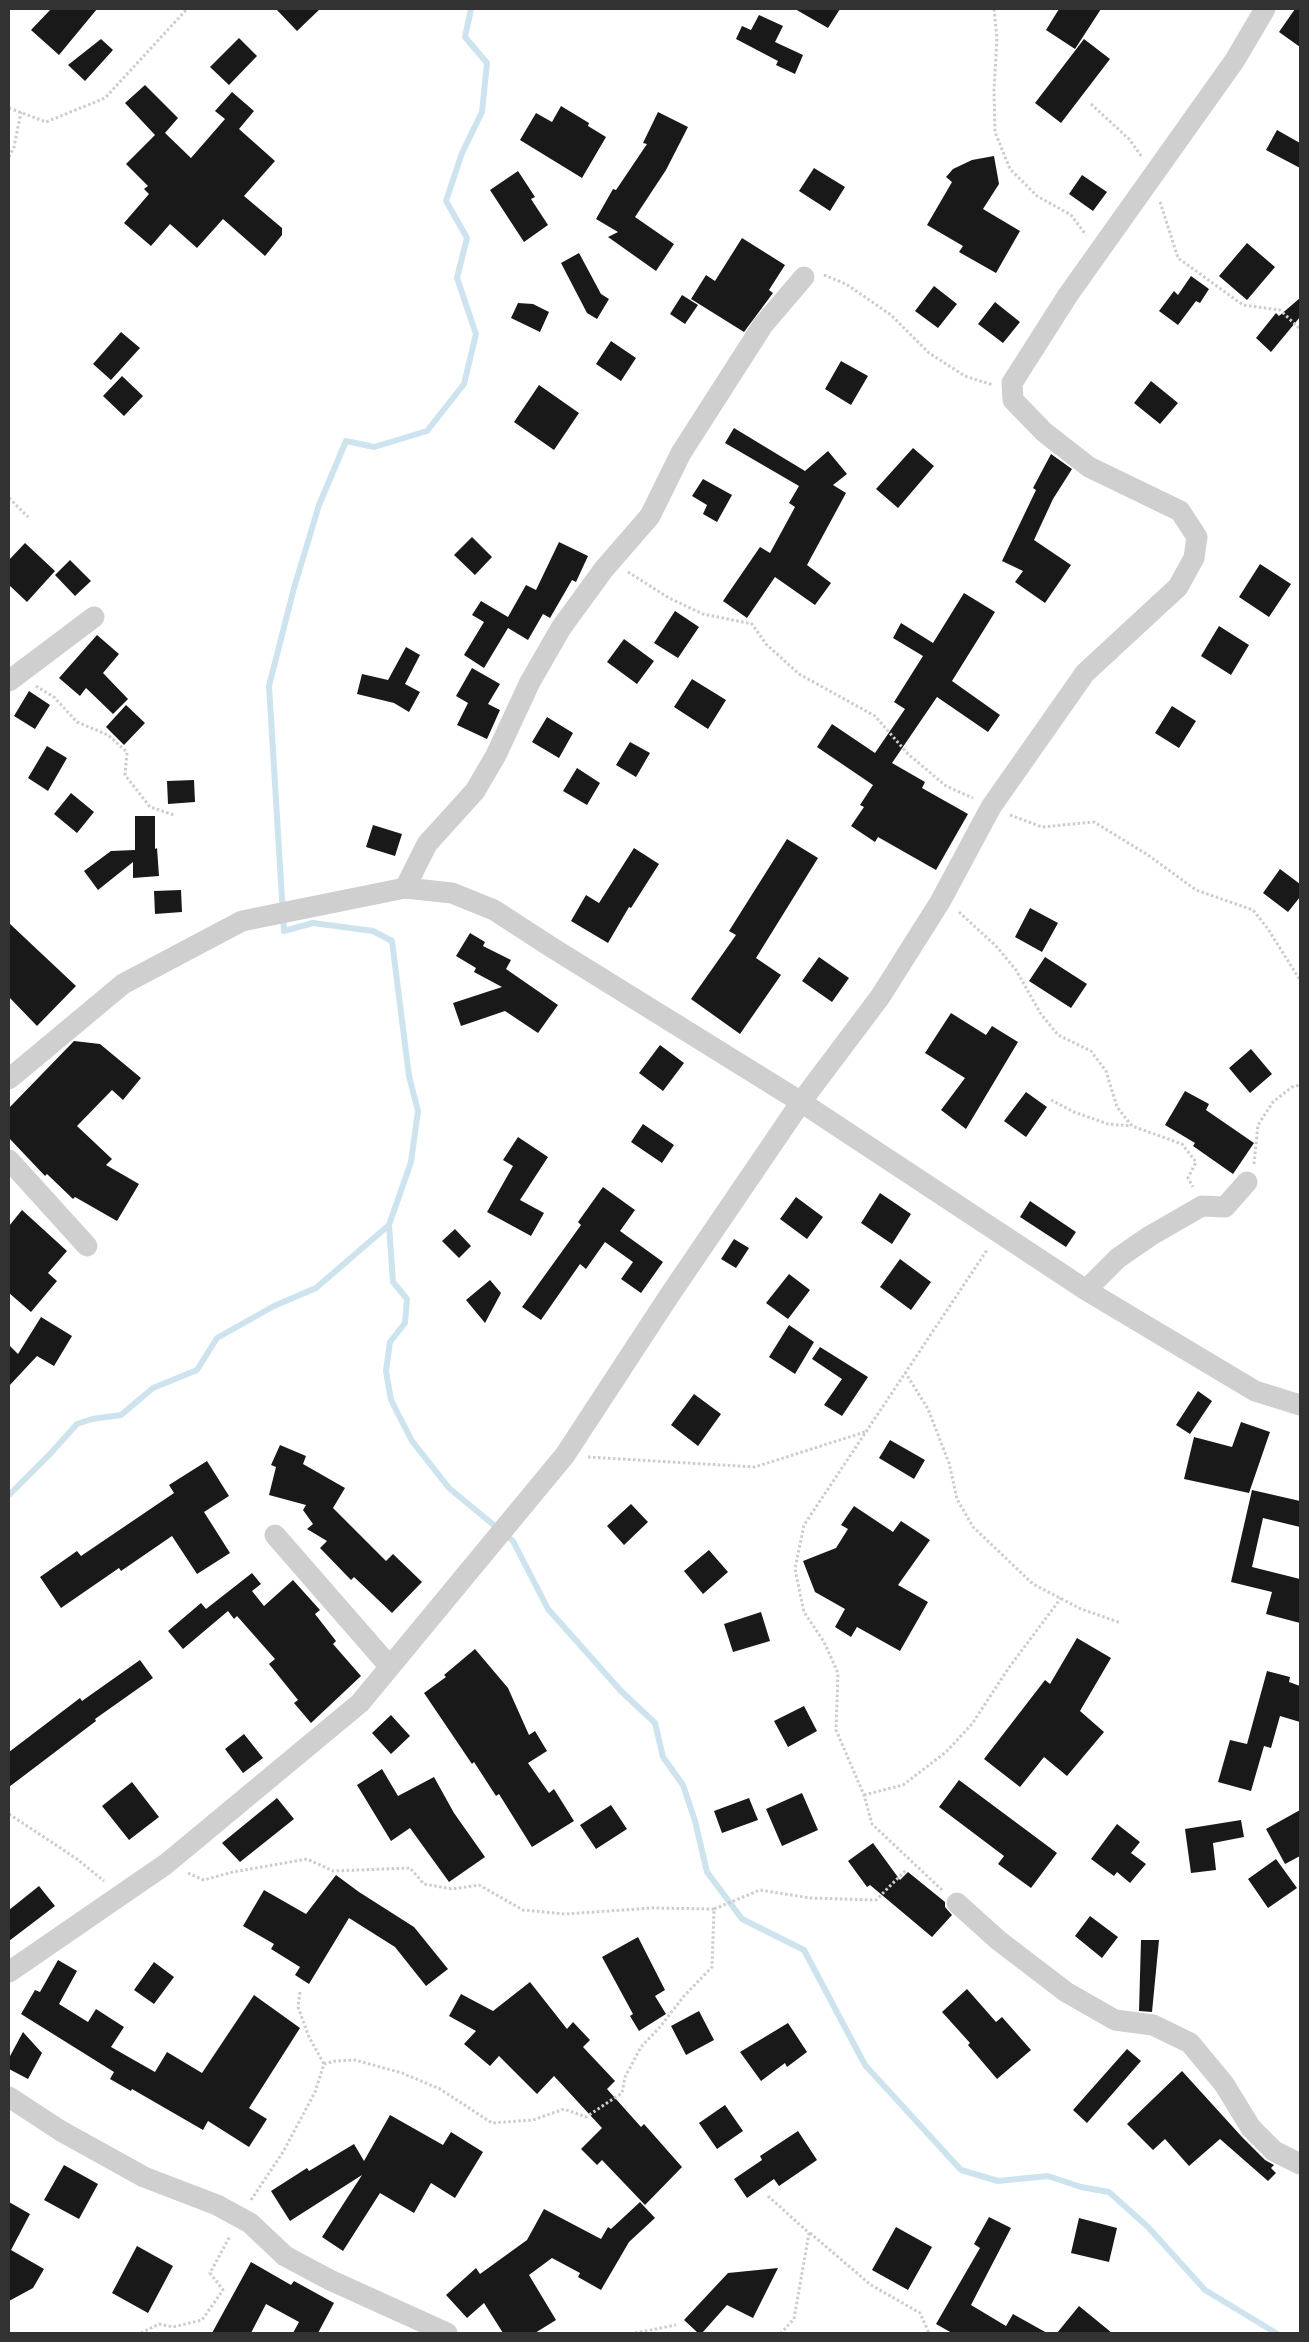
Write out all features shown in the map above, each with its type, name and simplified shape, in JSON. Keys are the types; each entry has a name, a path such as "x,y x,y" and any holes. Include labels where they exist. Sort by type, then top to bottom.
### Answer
{"street":[{"path":"9,1972 166,1864 360,1703 565,1455 667,1299 801,1102 880,997 940,902 991,807 1085,673 1178,586 1194,558 1196,537 1180,511 1089,467 1051,438 1013,400 1012,383 1096,256 1235,60 1265,9"},
{"path":"404,888 427,844 475,791 496,754 530,682 561,628 610,562 650,516 681,453 763,325 804,277"},
{"path":"12,678 94,617"},
{"path":"9,1079 123,984 242,921 404,888 452,893 494,910 801,1102 1086,1290 1255,1391 1300,1405"},
{"path":"9,1160 87,1246"},
{"path":"1086,1290 1118,1258 1150,1236 1202,1206 1225,1207 1248,1182"},
{"path":"275,1535 390,1667"},
{"path":"957,1903 998,1940 1066,1992 1115,2020 1153,2026 1190,2043 1224,2084 1251,2128 1274,2151 1300,2164"},
{"path":"9,2097 61,2131 144,2178 217,2205 240,2217 250,2223 285,2256 330,2280 447,2333"}],"path":[{"path":"9,108 46,122 105,98 154,47 186,9"},
{"path":"994,9 997,38 994,90 995,132 1010,169 1037,196 1071,215 1088,237 1096,256"},
{"path":"1091,104 1129,139 1154,174 1164,220 1178,258 1243,305 1280,310 1300,329"},
{"path":"9,157 14,147 21,112"},
{"path":"804,277 824,275 846,284 891,315 928,353 965,376 1012,391"},
{"path":"9,498 28,517"},
{"path":"610,562 669,598 703,614 752,624 766,644 799,674 875,716 908,754 946,786 991,807 1042,827 1094,822 1148,856 1196,890 1253,910 1268,929 1300,980"},
{"path":"12,678 54,697 77,722 108,735 127,752 125,775 150,807 174,815"},
{"path":"940,902 964,914 996,946 1016,970 1041,1014 1058,1035 1091,1050 1106,1071 1117,1108 1132,1126"},
{"path":"1248,1182 1256,1156 1258,1125 1273,1102 1292,1087 1300,1085"},
{"path":"1051,1100 1074,1112 1108,1124 1132,1126 1182,1144 1196,1162 1188,1178 1202,1206"},
{"path":"957,1903 933,1883 872,1824 864,1796 836,1730 838,1673 824,1642 804,1612 795,1569 804,1525 998,1233"},
{"path":"905,1372 928,1409 949,1463 957,1499 973,1527 1033,1584 1081,1609 1121,1623"},
{"path":"565,1455 755,1467 868,1431"},
{"path":"864,1796 903,1785 946,1752 972,1724 1008,1669 1060,1598"},
{"path":"9,1814 77,1859 121,1895"},
{"path":"166,1864 204,1880 233,1872 307,1859 333,1870 410,1868 424,1884 452,1889 479,1885 523,1910 565,1914 652,1908 714,1909 760,1890 810,1898 876,1900 907,1869"},
{"path":"324,2064 335,2061 355,2060 402,2073 440,2089 492,2122 533,2120 564,2109 586,2117 622,2093 625,2077 641,2047 660,2027 684,1996 712,1968 714,1909"},
{"path":"141,2333 159,2324 173,2327 202,2320 223,2290 210,2273 240,2217 283,2152 315,2092 324,2064 309,2038 298,2007 300,1992"},
{"path":"768,2196 871,2285 920,2313 929,2333"},
{"path":"781,2333 794,2320 809,2233"},
{"path":"635,2333 676,2325"}],"building":[{"path":"51,9 97,9 59,55 31,30"},
{"path":"276,9 320,9 297,31"},
{"path":"795,9 840,9 828,28"},
{"path":"1059,9 1101,9 1075,49 1046,30"},
{"path":"1295,9 1300,9 1300,47 1279,32"},
{"path":"759,15 783,26 775,42 803,55 795,74 776,65 778,61 736,39 742,26 751,30"},
{"path":"239,38 257,56 229,85 210,67"},
{"path":"101,39 113,50 85,81 68,65"},
{"path":"1084,39 1110,59 1061,123 1035,103"},
{"path":"145,85 178,118 165,133 191,158 225,119 215,111 232,92 254,111 239,129 275,161 244,196 282,228 282,235 265,256 223,219 197,248 170,224 151,246 124,223 149,194 144,189 148,186 126,164 155,135 125,103"},
{"path":"561,106 589,123 588,126 606,137 582,178 520,140 536,113 552,122"},
{"path":"658,112 688,127 666,170 635,217 674,244 656,271 608,237 618,232 596,219 613,189 616,190 647,144 643,143"},
{"path":"1277,130 1300,143 1300,168 1266,150"},
{"path":"994,156 999,184 983,209 1020,231 996,273 959,252 963,246 927,225 952,182 946,177 953,169 972,160"},
{"path":"814,168 845,187 830,211 799,191"},
{"path":"518,171 535,197 531,199 548,225 524,242 490,190"},
{"path":"1082,175 1107,192 1093,211 1069,194"},
{"path":"742,238 785,265 769,290 773,293 744,332 691,299 706,275 715,281"},
{"path":"1247,243 1275,267 1247,300 1219,276"},
{"path":"579,253 601,294 609,299 597,319 587,313 561,263"},
{"path":"1191,276 1209,289 1200,303 1196,301 1178,325 1159,311 1174,291 1178,295"},
{"path":"934,286 957,304 938,328 915,311"},
{"path":"682,295 698,305 685,324 670,314"},
{"path":"1300,298 1300,317 1271,352 1256,338 1276,313 1279,316"},
{"path":"995,302 1020,322 1003,343 978,324"},
{"path":"518,303 533,304 549,312 540,332 511,318"},
{"path":"121,332 140,348 111,380 93,364"},
{"path":"611,341 636,358 621,381 596,364"},
{"path":"841,361 868,376 851,405 825,389"},
{"path":"122,376 143,396 124,416 103,396"},
{"path":"1151,381 1178,403 1160,424 1134,403"},
{"path":"539,385 579,413 554,450 514,422"},
{"path":"734,428 805,471 828,451 847,474 833,485 846,493 807,565 831,583 815,605 775,577 747,618 723,601 760,547 770,553 795,507 789,503 799,486 725,443"},
{"path":"913,448 934,466 898,508 876,489"},
{"path":"1051,454 1072,469 1053,499 1034,540 1071,565 1045,603 1015,582 1023,571 1002,561 1036,490 1033,488"},
{"path":"703,479 732,495 717,522 703,514 707,505 692,496"},
{"path":"472,537 492,557 475,575 454,555"},
{"path":"559,542 588,556 576,582 572,580 550,618 543,614 528,640 508,628 484,668 464,655 484,622 472,615 481,601 508,617 526,585 536,590"},
{"path":"25,543 55,571 27,602 9,585 9,560"},
{"path":"70,560 91,581 75,596 55,575"},
{"path":"1260,564 1291,584 1269,617 1239,597"},
{"path":"964,593 995,612 952,681 1000,715 988,732 937,697 892,763 925,782 922,788 968,814 936,870 878,837 875,842 851,826 864,807 860,805 873,785 817,747 832,724 875,753 905,709 894,702 923,656 893,638 901,623 933,643"},
{"path":"675,611 699,627 678,658 654,643"},
{"path":"1219,626 1249,645 1231,675 1201,656"},
{"path":"97,635 119,654 103,673 128,699 113,714 86,688 80,696 59,678"},
{"path":"624,639 654,661 637,684 607,662"},
{"path":"406,647 420,655 405,684 420,692 409,712 394,703 357,694 362,674 388,680"},
{"path":"472,668 500,684 488,704 500,710 487,739 457,725 468,703 456,696"},
{"path":"692,679 726,700 708,729 674,707"},
{"path":"29,691 50,705 35,729 14,716"},
{"path":"126,705 145,723 124,745 106,727"},
{"path":"1172,706 1196,721 1179,748 1155,733"},
{"path":"547,717 573,733 559,758 532,742"},
{"path":"630,742 650,753 636,777 616,765"},
{"path":"47,746 67,758 48,791 28,778"},
{"path":"577,768 600,783 587,805 563,791"},
{"path":"194,780 195,802 168,804 167,781"},
{"path":"71,793 94,812 77,833 54,814"},
{"path":"135,816 155,816 155,849 157,848 159,876 133,878 133,862 98,890 84,871 111,851 135,850"},
{"path":"373,825 402,834 395,856 366,847"},
{"path":"787,839 818,858 756,958 781,975 740,1034 691,999 736,935 729,931"},
{"path":"634,848 659,864 631,908 629,907 608,943 571,921 586,895 599,903"},
{"path":"1280,869 1300,884 1300,897 1288,912 1263,893"},
{"path":"181,890 182,912 155,914 154,891"},
{"path":"1030,908 1058,923 1042,952 1015,937"},
{"path":"9,923 76,986 37,1026 9,997"},
{"path":"470,933 485,942 483,946 511,960 506,969 558,1005 538,1033 505,1011 461,1026 453,1003 502,987 474,972 476,968 456,956"},
{"path":"819,957 849,978 832,1002 802,981"},
{"path":"1045,957 1087,984 1071,1008 1029,981"},
{"path":"951,1013 986,1035 992,1026 1018,1042 966,1129 941,1110 965,1078 925,1053"},
{"path":"74,1041 100,1044 141,1078 123,1100 112,1090 77,1126 112,1159 106,1165 139,1184 117,1221 75,1197 73,1199 47,1174 45,1176 9,1138 9,1108"},
{"path":"660,1045 684,1063 663,1091 639,1073"},
{"path":"1251,1049 1272,1074 1250,1093 1229,1068"},
{"path":"1185,1091 1209,1104 1206,1110 1254,1143 1233,1174 1193,1146 1195,1143 1165,1125"},
{"path":"1026,1092 1047,1107 1026,1137 1004,1121"},
{"path":"643,1124 674,1145 662,1163 631,1142"},
{"path":"518,1137 548,1157 520,1200 544,1213 531,1236 487,1212 513,1166 503,1160"},
{"path":"603,1187 635,1210 620,1231 663,1262 641,1293 621,1279 633,1262 605,1242 586,1269 580,1264 541,1320 522,1307 581,1225 578,1222"},
{"path":"880,1193 911,1214 892,1244 861,1223"},
{"path":"796,1197 823,1217 807,1239 780,1219"},
{"path":"1030,1201 1076,1232 1066,1247 1020,1217"},
{"path":"22,1210 67,1251 48,1273 57,1281 31,1312 9,1293 9,1226"},
{"path":"455,1229 471,1246 459,1258 442,1241"},
{"path":"734,1239 749,1248 736,1268 721,1259"},
{"path":"900,1259 931,1282 911,1310 880,1287"},
{"path":"789,1274 810,1290 788,1319 766,1303"},
{"path":"490,1280 501,1293 485,1323 466,1300"},
{"path":"41,1317 72,1336 54,1366 37,1356 9,1386 9,1345 18,1354"},
{"path":"789,1325 814,1342 795,1374 769,1357"},
{"path":"820,1347 868,1377 842,1416 824,1405 842,1379 812,1359"},
{"path":"1198,1391 1212,1401 1190,1434 1176,1425"},
{"path":"694,1394 721,1414 698,1446 671,1425"},
{"path":"1241,1422 1270,1432 1249,1493 1184,1479 1194,1437 1232,1447"},
{"path":"890,1440 925,1460 914,1479 879,1458"},
{"path":"280,1445 306,1456 303,1464 345,1488 333,1508 386,1561 393,1554 422,1582 392,1613 354,1577 351,1580 320,1548 327,1541 307,1529 313,1524 303,1510 306,1505 269,1495 276,1467 271,1465"},
{"path":"207,1461 229,1496 204,1512 230,1553 197,1574 172,1536 121,1571 119,1568 61,1608 40,1577 77,1551 81,1556 174,1493 169,1485"},
{"path":"1252,1490 1300,1501 1300,1527 1263,1518 1252,1567 1300,1579 1300,1623 1266,1614 1272,1592 1231,1582"},
{"path":"631,1504 648,1522 624,1545 607,1526"},
{"path":"854,1506 893,1532 901,1521 930,1540 898,1585 928,1602 900,1651 857,1627 851,1637 835,1627 845,1609 815,1592 803,1561 836,1548 848,1529 841,1525"},
{"path":"709,1550 728,1572 703,1594 684,1571"},
{"path":"252,1573 261,1584 252,1591 264,1606 293,1580 320,1610 315,1614 336,1641 333,1644 361,1676 311,1723 294,1703 298,1700 269,1664 275,1659 237,1616 234,1619 228,1611 183,1649 168,1631 201,1603 206,1609"},
{"path":"761,1612 770,1641 733,1652 724,1624"},
{"path":"1077,1638 1111,1658 1080,1711 1104,1732 1067,1776 1044,1757 1020,1787 984,1759 1045,1680 1050,1684"},
{"path":"475,1649 508,1688 529,1735 535,1731 547,1751 528,1763 549,1793 554,1789 574,1821 532,1847 499,1794 496,1796 474,1762 472,1764 424,1693 446,1677 444,1675"},
{"path":"140,1660 153,1678 95,1719 96,1721 9,1787 9,1752 80,1698 82,1701"},
{"path":"1267,1671 1290,1677 1289,1682 1300,1686 1300,1722 1280,1716 1271,1748 1264,1746 1251,1791 1218,1782 1230,1740 1247,1744"},
{"path":"804,1706 817,1731 788,1747 774,1721"},
{"path":"391,1715 410,1736 391,1754 372,1733"},
{"path":"244,1734 263,1758 243,1773 225,1749"},
{"path":"382,1769 398,1796 434,1777 454,1813 485,1857 449,1882 410,1828 391,1841 357,1785"},
{"path":"959,1780 1057,1853 1031,1888 998,1864 1004,1856 939,1807"},
{"path":"132,1782 159,1817 129,1840 102,1806"},
{"path":"802,1793 818,1830 782,1846 766,1809"},
{"path":"277,1798 294,1819 240,1862 222,1843"},
{"path":"749,1798 758,1820 722,1833 714,1811"},
{"path":"611,1805 627,1829 596,1849 580,1825"},
{"path":"1300,1810 1300,1856 1285,1864 1266,1829"},
{"path":"1241,1820 1244,1837 1213,1843 1216,1870 1191,1873 1185,1829"},
{"path":"1117,1824 1140,1842 1131,1853 1146,1864 1130,1883 1117,1872 1114,1876 1091,1859"},
{"path":"873,1843 900,1880 908,1872 945,1902 945,1907 952,1915 932,1937 870,1885 867,1887 848,1861"},
{"path":"1276,1859 1297,1888 1268,1908 1248,1879"},
{"path":"336,1875 414,1927 448,1969 426,1986 395,1947 349,1918 309,1984 295,1975 300,1967 271,1949 274,1944 243,1926 264,1890 306,1914"},
{"path":"39,1886 55,1906 9,1941 9,1910"},
{"path":"1090,1916 1118,1937 1102,1958 1075,1936"},
{"path":"638,1937 665,1990 655,1996 666,2014 639,2031 630,2016 633,2014 602,1957"},
{"path":"1141,1940 1159,1940 1152,2012 1139,2011"},
{"path":"58,1960 77,1971 59,2004 88,2022 96,2009 124,2027 111,2047 155,2072 167,2052 202,2073 254,1995 300,2028 249,2108 267,2119 249,2147 208,2121 203,2130 132,2089 131,2091 110,2079 114,2072 21,2014 35,1990 40,1992"},
{"path":"154,1962 174,1977 154,2004 134,1990"},
{"path":"530,1982 567,2029 573,2022 590,2040 583,2047 615,2081 607,2089 641,2127 644,2124 682,2167 645,2205 602,2160 597,2165 581,2149 602,2128 554,2076 537,2094 499,2056 490,2066 464,2044 476,2031 449,2016 461,1994 493,2011"},
{"path":"967,1989 996,2022 1002,2017 1031,2050 997,2079 968,2045 970,2043 942,2012"},
{"path":"699,2011 714,2040 686,2055 671,2026"},
{"path":"788,2023 807,2052 787,2067 785,2063 761,2081 740,2052"},
{"path":"23,2032 42,2053 28,2079 9,2069 9,2058"},
{"path":"1127,2049 1141,2061 1087,2123 1073,2110"},
{"path":"1182,2071 1242,2137 1265,2160 1274,2165 1271,2168 1276,2173 1268,2181 1220,2139 1189,2166 1165,2139 1153,2150 1127,2124"},
{"path":"725,2105 743,2131 717,2149 699,2123"},
{"path":"390,2115 443,2145 451,2132 483,2152 455,2198 431,2183 414,2213 380,2193 343,2251 322,2237 362,2175 290,2221 271,2191 307,2168 309,2171 354,2144 364,2161"},
{"path":"798,2131 817,2160 779,2186 774,2179 747,2198 734,2179 762,2160 760,2156"},
{"path":"64,2165 98,2184 79,2219 44,2200"},
{"path":"9,2202 30,2214 11,2250 44,2269 33,2288 9,2301"},
{"path":"640,2202 655,2218 629,2242 601,2290 578,2277 580,2273 552,2258 529,2275 556,2320 535,2333 503,2333 484,2303 467,2318 446,2295 476,2268 480,2274 527,2240 544,2209 601,2239 608,2227 611,2229"},
{"path":"989,2217 1011,2228 971,2305 1006,2326 1013,2314 1047,2333 952,2333 936,2324 980,2248 974,2244"},
{"path":"1079,2218 1117,2228 1109,2262 1071,2253"},
{"path":"896,2227 932,2247 908,2290 872,2270"},
{"path":"137,2246 173,2266 148,2313 112,2293"},
{"path":"251,2262 291,2285 294,2281 334,2303 318,2333 293,2333 299,2322 266,2304 251,2333 212,2333"},
{"path":"778,2268 753,2318 727,2305 702,2333 698,2333 684,2320 728,2273"},
{"path":"1079,2306 1112,2333 1057,2333"}],"waterway":[{"path":"471,9 465,37 487,63 482,112 462,153 446,201 467,238 457,278 476,334 464,384 427,431 374,447 346,441 319,505 294,588 269,686 284,931 313,923 373,931 392,941 409,1076 418,1111 411,1162 389,1225 393,1282 407,1299 405,1323 390,1342 386,1371 391,1400 412,1441 449,1488 513,1541 548,1609 621,1691 655,1723 663,1757 683,1785 695,1821 707,1872 742,1919 804,1950 865,2065 961,2170 998,2181 1048,2176 1081,2187 1109,2192 1148,2227 1205,2290 1276,2333"},
{"path":"9,1495 77,1424 92,1419 121,1415 153,1388 197,1370 217,1338 274,1306 316,1288 389,1225"}]}
